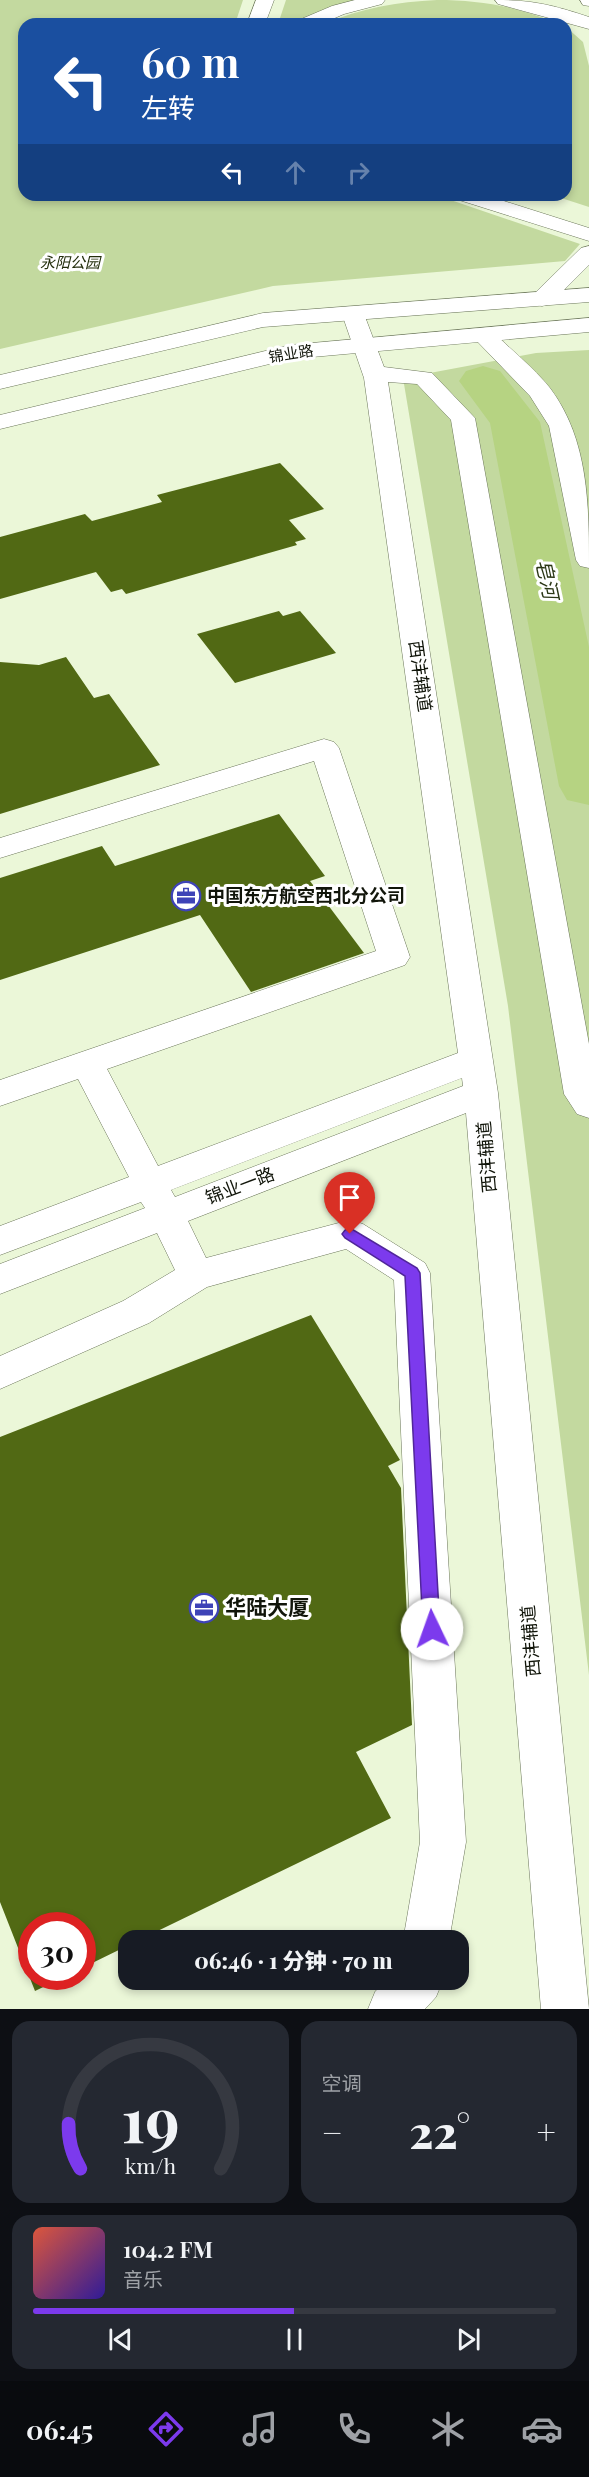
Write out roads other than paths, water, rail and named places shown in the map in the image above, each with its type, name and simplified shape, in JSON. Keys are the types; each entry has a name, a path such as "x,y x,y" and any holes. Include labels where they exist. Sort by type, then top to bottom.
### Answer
{"main road":[{"path":"258,18 265,0"},
{"path":"320,18 338,10 376,0"},
{"path":"504,0 552,11 589,23"},
{"path":"482,201 589,235"},
{"path":"533,201 589,219"},
{"path":"542,299 589,253"},
{"name":"锦业路","path":"0,382 263,320 589,295"},
{"name":"西沣辅道","path":"353,314 369,360 481,1093 564,2009"},
{"name":"锦业路","path":"0,422 290,352 369,360 483,335 589,325"},
{"path":"483,335 540,392 561,426 589,560"},
{"path":"369,360 424,378 463,418 581,1094 589,1105"},
{"path":"0,848 324,748 394,957 0,1093"},
{"name":"锦业一路","path":"0,1240 476,1059"},
{"path":"87,1064 149,1184 168,1215 196,1275"},
{"name":"锦业一路","path":"0,1279 481,1093"},
{"path":"0,1373 135,1312 196,1275 350,1234 412,1273 443,1842 428,1930"},
{"path":"392,2009 410,1990"}],"waterway":[{"name":"皂河","path":"483,381 515,422 589,786"}],"place":[{"name":"中国东方航空西北分公司","path":"186,896"},
{"name":"华陆大厦","path":"204,1608"}],"park label":[{"name":"永阳公园","path":"70,263"}]}
